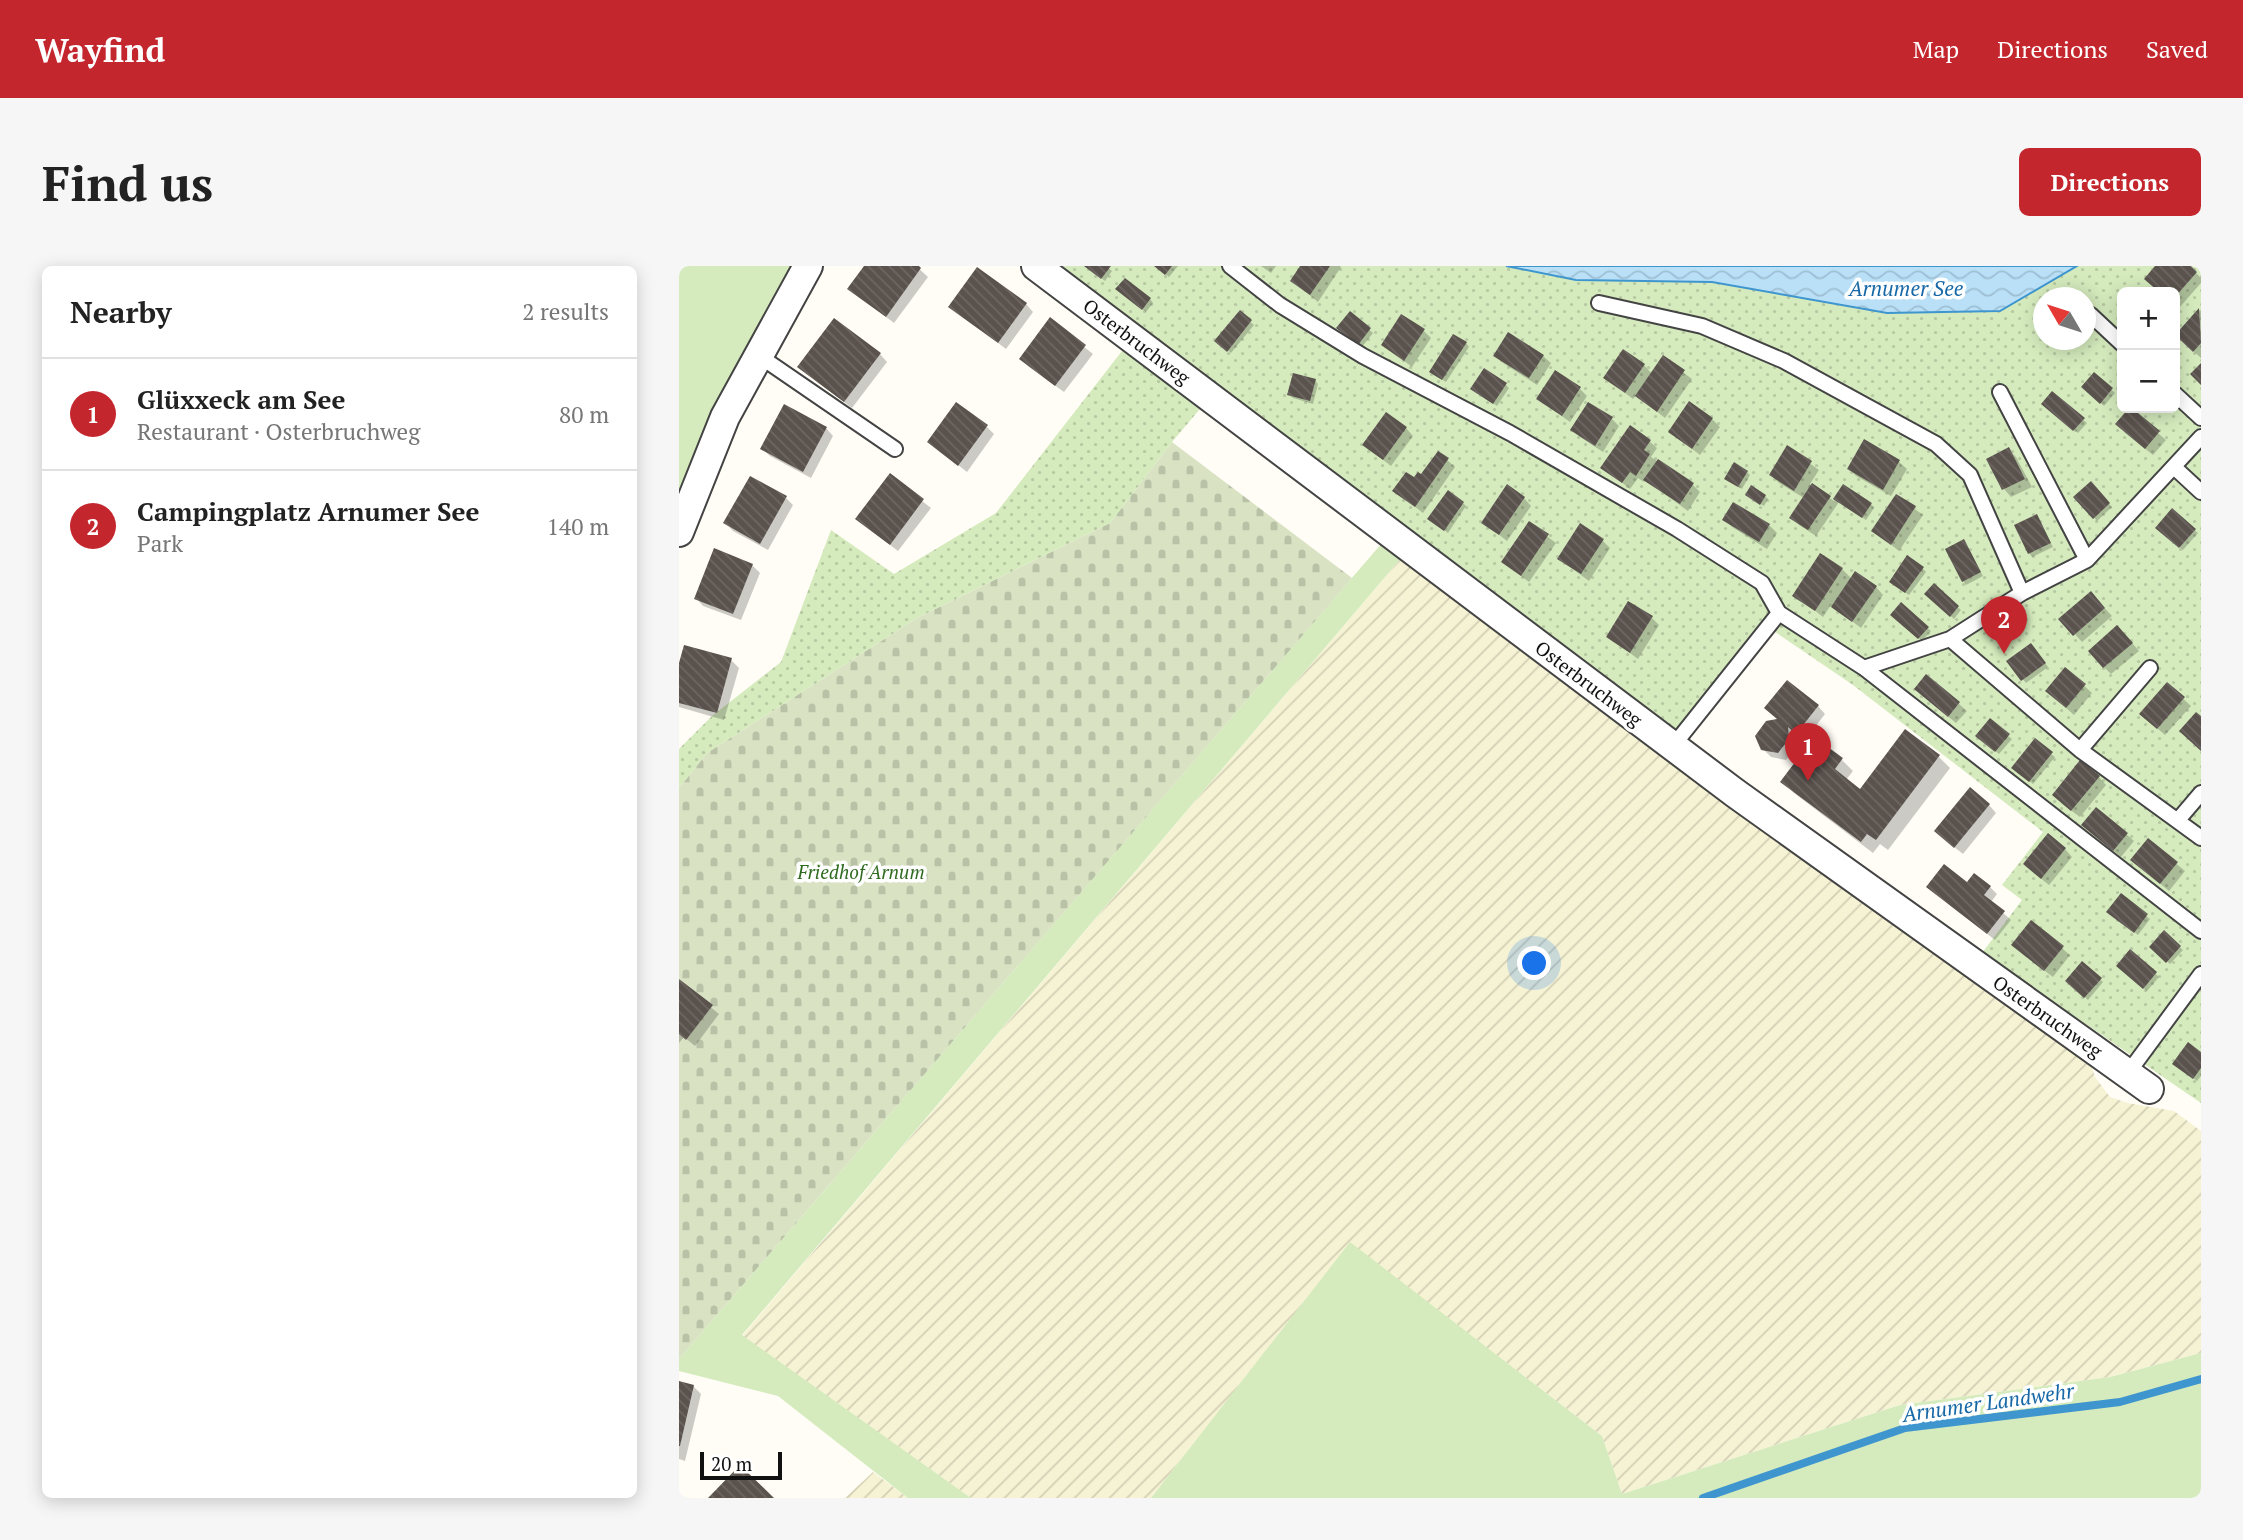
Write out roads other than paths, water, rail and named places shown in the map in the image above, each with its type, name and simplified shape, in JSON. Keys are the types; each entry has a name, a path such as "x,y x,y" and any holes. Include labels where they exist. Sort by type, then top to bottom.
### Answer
{"street":[{"path":"679,532 726,417 808,266"},
{"name":"Osterbruchweg","path":"1037,266 1735,793 2139,1081"}],"lane":[{"path":"1230,266 1280,305 1363,356 1510,433 1677,529 1762,583 1780,613 1864,668 2201,931"},
{"path":"1599,303 1702,326 1784,361 1936,444 1970,475 2022,593"},
{"path":"2096,320 2117,339"},
{"path":"758,355 895,449"},
{"path":"2000,392 2087,560"},
{"path":"2180,399 2201,418"},
{"path":"1864,668 1949,639 2022,593 2087,560 2201,437"},
{"path":"2174,467 2201,492"},
{"path":"1674,746 1780,613"},
{"path":"1949,639 2080,750 2201,838"},
{"path":"2080,750 2150,668"},
{"path":"2178,820 2201,793"},
{"path":"2139,1081 2201,974"}],"water":[{"name":"Arnumer See","path":"1506,266 2077,266 2041,287 2033,287 2033,292 2000,311 1887,313 1712,282 1576,280"}],"waterway":[{"name":"Arnumer Landwehr","path":"1703,1498 1905,1428 2120,1402 2201,1379"}],"place":[{"name":"Campingplatz Arnumer See","path":"2004,654"},
{"name":"Glüxxeck am See","path":"1808,781"}],"park label":[{"name":"Friedhof Arnum","path":"861,871"}]}
